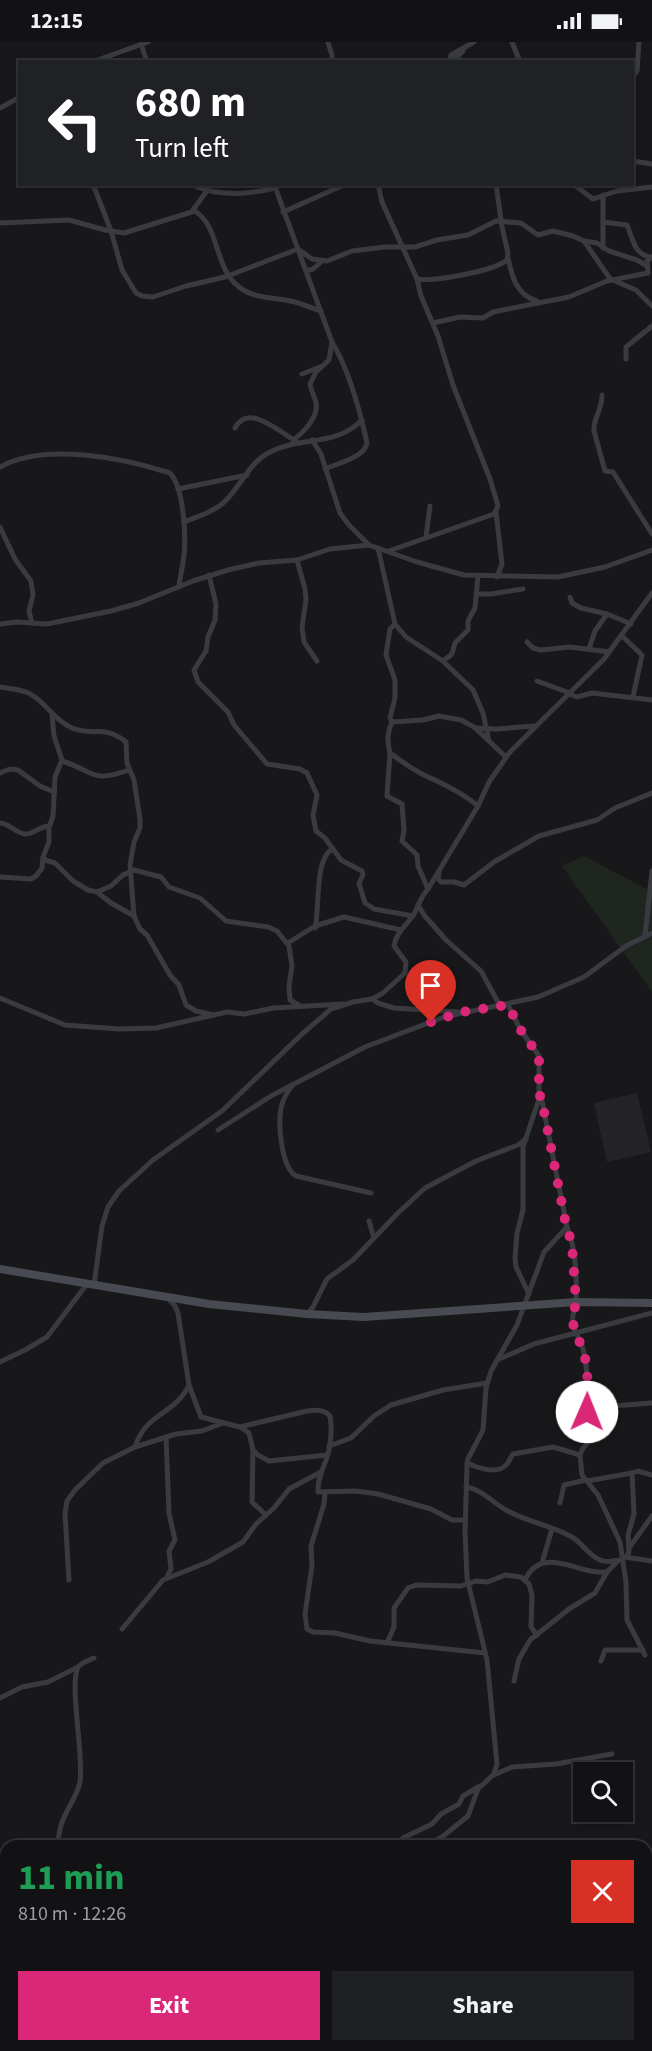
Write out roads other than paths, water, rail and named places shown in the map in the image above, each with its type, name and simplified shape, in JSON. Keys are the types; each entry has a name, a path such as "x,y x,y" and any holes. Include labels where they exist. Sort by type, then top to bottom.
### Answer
{"main road":[{"path":"0,1269 209,1304 364,1317 576,1302 652,1303"}],"street":[{"path":"97,60 148,42"},
{"path":"328,42 332,60"},
{"path":"512,42 519,60"},
{"path":"634,75 637,71 639,42"},
{"path":"140,43 146,60"},
{"path":"451,60 455,52 473,44"},
{"path":"0,108 18,98"},
{"path":"634,161 652,164"},
{"path":"93,186 111,231 122,270 136,293 142,296 153,297 229,275 298,249"},
{"path":"197,186 206,192 231,194 275,186 332,342 343,365 362,420 367,443 365,450 325,469"},
{"path":"284,212 342,186"},
{"path":"378,186 382,202 417,279 453,385 498,503 496,512 502,564 497,577"},
{"path":"496,186 502,227 514,281 526,297 539,302"},
{"path":"576,186 592,199 617,191 652,187"},
{"path":"0,223 69,220 124,233 194,210 206,192"},
{"path":"603,195 603,248"},
{"path":"194,210 205,221 224,268 238,286 254,296 292,301 321,311"},
{"path":"306,271 313,269 322,261 352,251 385,247 402,248 468,235 492,222 502,221 521,223 538,235 553,231 597,243 603,248 637,260 650,260"},
{"path":"603,222 627,225 638,251 650,260"},
{"path":"584,240 612,280 636,290 652,306"},
{"path":"298,249 312,259 322,261"},
{"path":"417,279 464,276 496,267 506,262 508,258"},
{"path":"433,323 460,317 480,318 493,312 569,297 612,280 647,274 650,271 650,260"},
{"path":"626,359 627,347 652,326"},
{"path":"295,441 315,413 316,402 310,384 313,376 328,360 332,342"},
{"path":"302,374 322,367"},
{"path":"602,395 602,408 593,426 605,471 612,472 622,485 652,534"},
{"path":"235,428 243,419 260,419 295,441"},
{"path":"184,522 220,506 262,457 295,441 333,438 348,432 362,420"},
{"path":"312,440 321,454 340,513 360,537 378,548 417,562 458,574 539,578 575,575 652,550"},
{"path":"0,467 37,455 80,454 141,465 170,473 178,489 184,522 184,556 179,587"},
{"path":"178,489 247,475"},
{"path":"426,537 430,506"},
{"path":"389,551 496,512"},
{"path":"0,527 15,559 31,581 33,595 29,611 32,622"},
{"path":"0,624 32,622 52,624 139,603 209,575 259,563 297,560 330,549 369,544"},
{"path":"378,548 395,624 413,642 443,661 473,690 489,741"},
{"path":"297,560 306,600 302,627 304,642 317,661"},
{"path":"209,575 216,604 215,620 208,637 206,651 194,670 195,677 228,712 230,718 261,759 268,765 303,769 307,773 317,795 313,815 315,828 343,862 363,872 359,883 365,903 374,909 413,916"},
{"path":"443,661 452,654 455,643 467,632 468,621 474,612 478,576"},
{"path":"477,594 523,589"},
{"path":"0,1362 47,1337 90,1285 102,1226 108,1207 119,1191 153,1160 222,1111 318,1020 334,1008 372,999 387,990 405,973 406,963 394,946 401,930 413,916 422,895 428,889 478,806 489,782 520,740 609,652 652,593"},
{"path":"570,597 575,606 631,624"},
{"path":"589,649 595,631 607,615"},
{"path":"395,624 390,629 386,655 395,680 395,698 390,718 392,722 387,739 390,753 387,796 401,803 404,828 402,841 417,855 418,866 428,889"},
{"path":"622,636 642,655 633,697"},
{"path":"527,642 533,648 541,650 570,647 609,652"},
{"path":"537,681 577,698 592,693 652,700"},
{"path":"0,687 34,696 52,715 68,726 80,731 109,731 126,743 140,824 134,842 130,872 134,916 140,929 147,935 170,975 179,985 186,1005 196,1011 214,1015"},
{"path":"0,877 34,877 42,868 43,857 49,842 55,777 62,761 54,736 52,715"},
{"path":"392,722 423,720 439,716 461,720 474,727 506,757"},
{"path":"474,727 487,729 534,726"},
{"path":"390,753 426,777 436,779 467,797 478,806"},
{"path":"62,761 99,777 129,770"},
{"path":"0,773 10,768 18,770 40,786 54,792"},
{"path":"439,868 438,879 441,882 464,885 494,862 538,836 594,821 615,808 652,793"},
{"path":"0,823 26,834 43,826 49,826"},
{"path":"315,927 321,867 326,854 333,849"},
{"path":"43,857 55,863 73,881 88,890 97,892 134,916"},
{"path":"97,892 134,870 161,877 169,887 188,892 202,900 226,921 273,928 288,943 292,966 289,986 290,1000 302,1007"},
{"path":"645,936 652,871"},
{"path":"0,884 12,878"},
{"path":"418,905 440,934 481,971 500,1006"},
{"path":"288,943 315,927 344,916 401,930"},
{"path":"218,1131 292,1084 365,1047 462,1012 508,1005 538,997 584,976 626,946 652,933"},
{"path":"0,998 65,1025 98,1028 156,1028 227,1012 244,1014 273,1008 328,1003 348,1004"},
{"path":"372,999 394,1008 462,1012"},
{"path":"508,1005 520,1029 539,1056 539,1096 541,1096 572,1245 576,1302 572,1321 585,1357 591,1439 580,1455 582,1475 598,1495 618,1536 627,1593 627,1620 644,1653 606,1650 601,1661"},
{"path":"292,1084 281,1110 284,1156 289,1171 296,1176 371,1193"},
{"path":"529,1294 515,1260 517,1233 524,1210 522,1159 526,1139 541,1096"},
{"path":"307,1314 327,1279 353,1260 398,1213 431,1184 476,1161 518,1145 526,1139"},
{"path":"369,1221 374,1238"},
{"path":"490,1777 496,1770 498,1754 489,1670 468,1584 465,1558 467,1462 484,1424 487,1383 495,1361 514,1331 544,1252 567,1227"},
{"path":"167,1297 175,1306 179,1318 189,1385 201,1417 240,1427 249,1433 253,1450 252,1502 266,1515"},
{"path":"495,1361 531,1345 652,1313"},
{"path":"329,1446 350,1438 374,1416 391,1405 443,1390 487,1383"},
{"path":"135,1447 143,1428 181,1399 189,1385"},
{"path":"587,1408 652,1403"},
{"path":"240,1427 271,1418 317,1410 330,1415 329,1446 318,1491 326,1493 356,1491 378,1494 430,1509 452,1520 465,1520"},
{"path":"69,1580 65,1513 68,1501 75,1490 103,1463 135,1447 166,1437 202,1431 223,1423"},
{"path":"122,1629 167,1577 171,1569 169,1551 175,1541 169,1512 166,1437"},
{"path":"467,1462 483,1468 501,1469 507,1465 512,1455 551,1447 580,1455"},
{"path":"253,1450 269,1461 327,1455"},
{"path":"560,1503 564,1485 638,1471 652,1475"},
{"path":"167,1577 178,1576 243,1542 289,1489 321,1472"},
{"path":"629,1548 628,1535 634,1514 632,1473"},
{"path":"466,1487 476,1489 504,1509 522,1518 575,1539 599,1560 652,1561"},
{"path":"326,1493 311,1546 312,1562 305,1608 306,1627 315,1632 335,1633 370,1641 388,1641 485,1653"},
{"path":"514,1681 519,1659 530,1640 569,1609 595,1593 607,1572 623,1559 652,1516"},
{"path":"542,1563 552,1529"},
{"path":"525,1580 531,1570 542,1563 565,1563 592,1572 607,1572"},
{"path":"388,1641 394,1627 394,1608 408,1588 416,1585 453,1587 476,1581 488,1582 505,1575 515,1575 525,1580 531,1587 531,1623 537,1635"},
{"path":"0,1698 22,1687 48,1682 94,1658"},
{"path":"58,1840 61,1824 76,1793 81,1774 81,1747 76,1705 78,1667"},
{"path":"403,1840 404,1837 432,1824 441,1814 459,1804 463,1796 500,1770 556,1764 612,1754"},
{"path":"435,1840 462,1822 470,1812 480,1786"}]}
